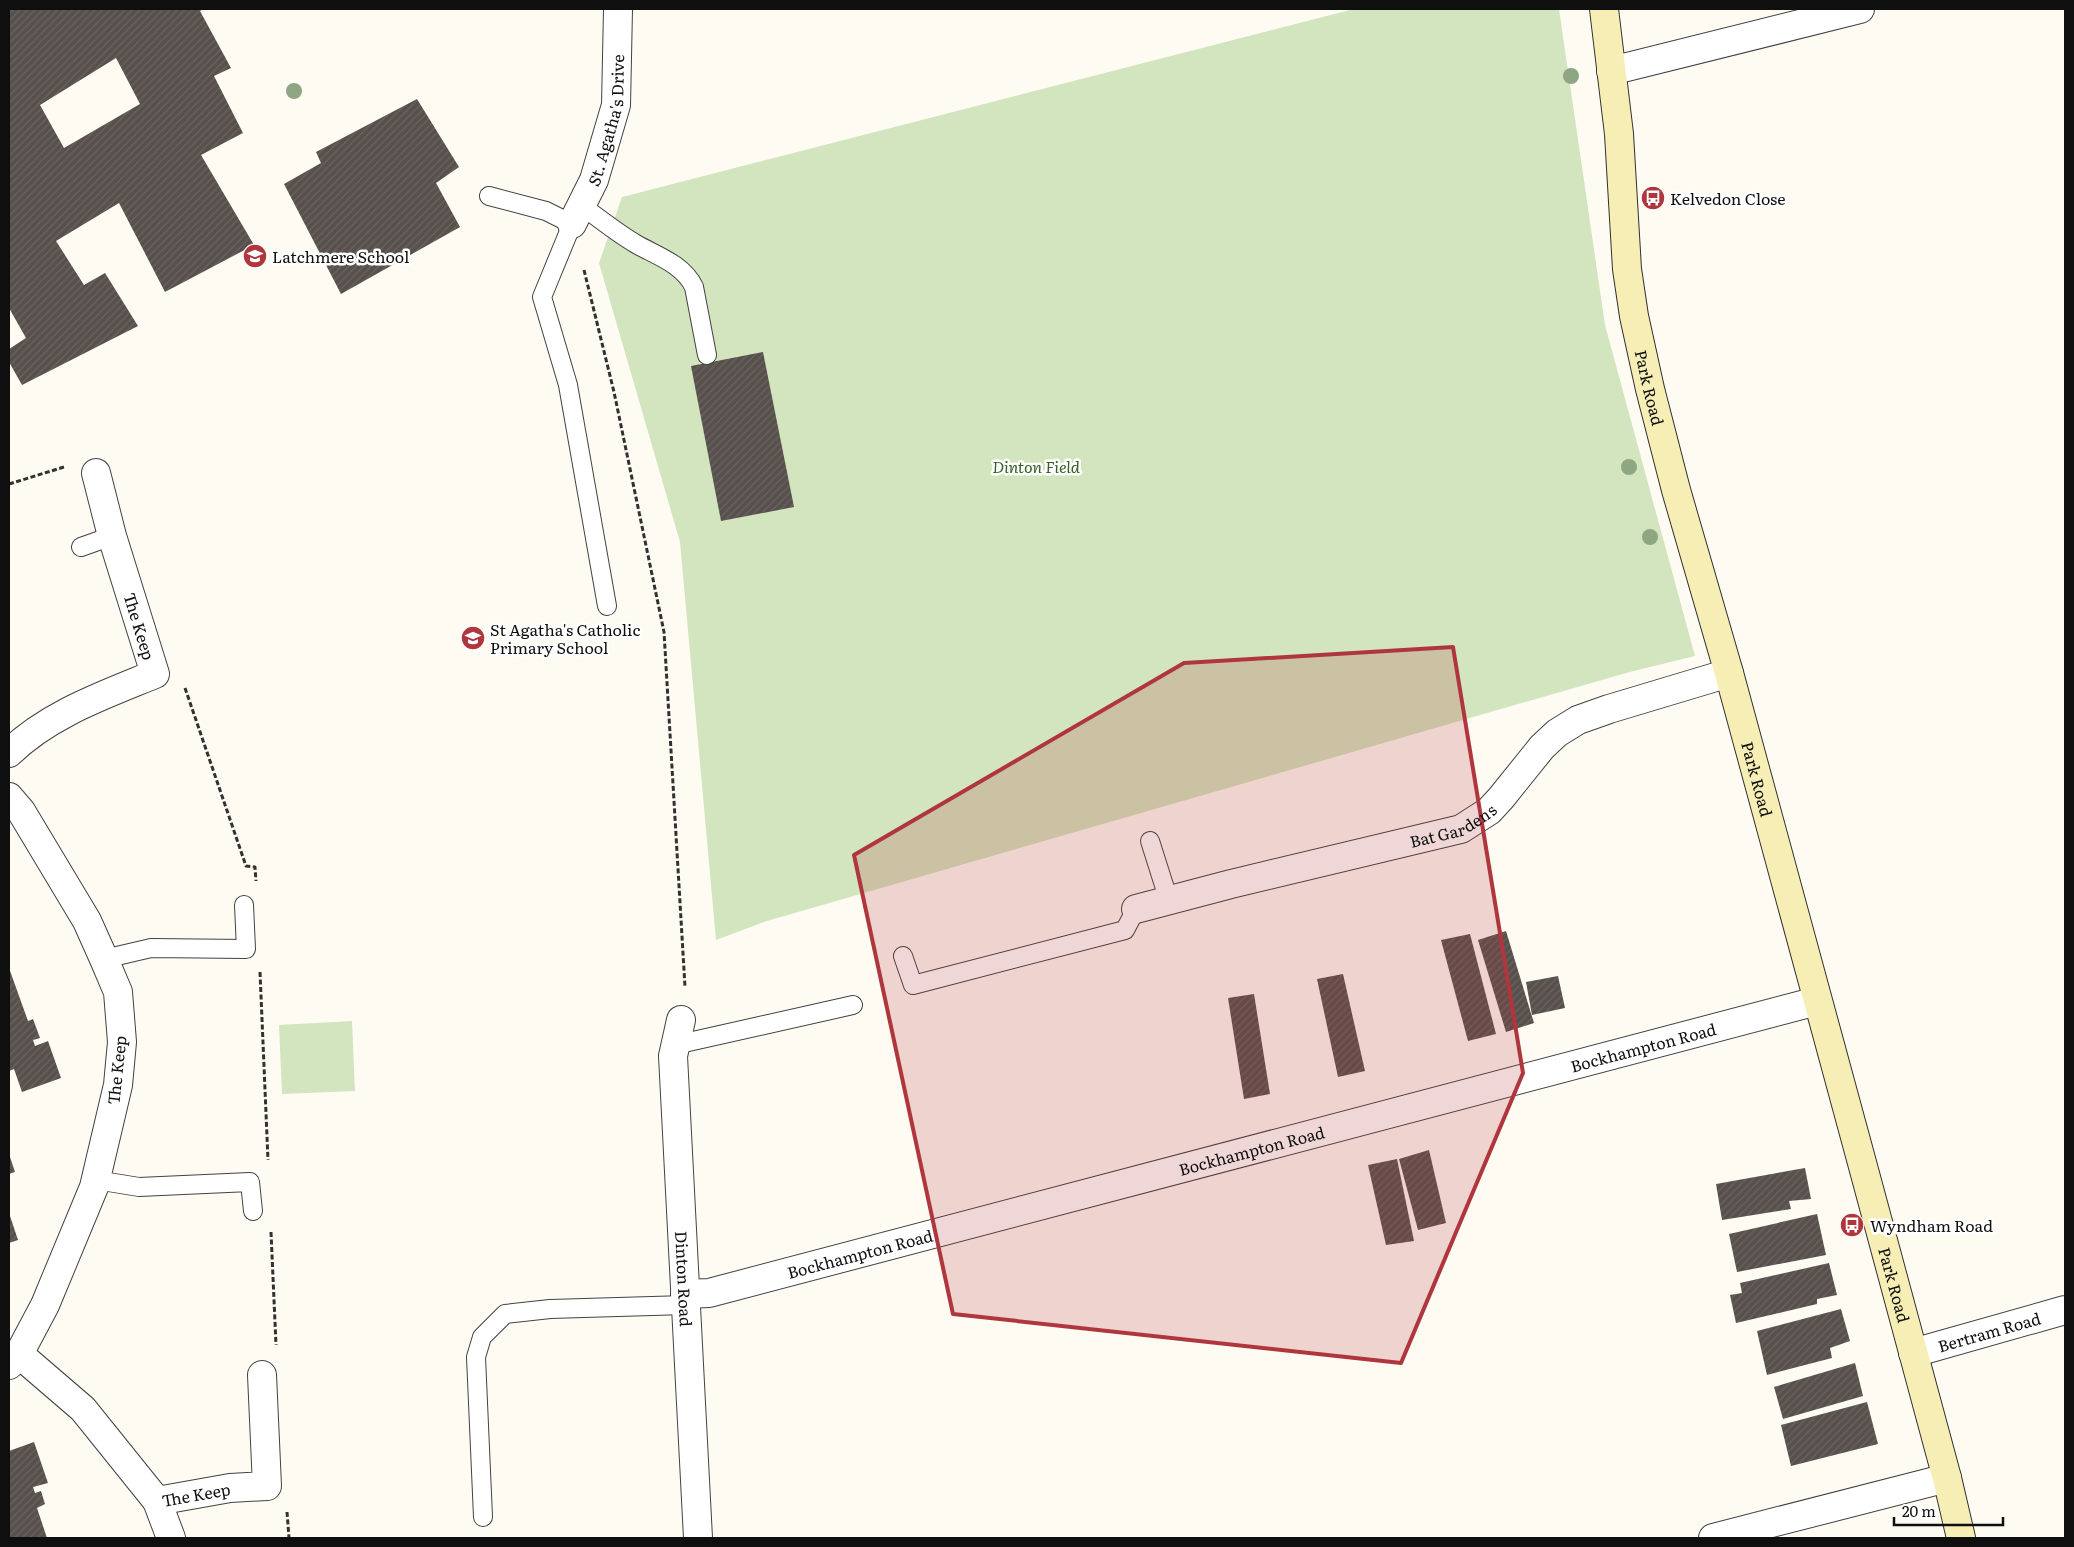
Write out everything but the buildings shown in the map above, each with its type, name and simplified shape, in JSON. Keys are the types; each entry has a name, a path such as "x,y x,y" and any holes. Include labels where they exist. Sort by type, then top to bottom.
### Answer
{"street":[{"name":"St. Agatha's Drive","path":"577,215 594,180 616,105 618,9"},
{"name":"Park Road","path":"1604,9 1619,134 1627,269 1634,316 1676,490 1729,673 1947,1478 1961,1538"},
{"path":"1611,71 1860,9"},
{"name":"The Keep","path":"9,753 22,740 75,707 155,674 112,536 96,473"},
{"name":"Bat Gardens","path":"1136,909 1462,829 1489,810 1501,798 1542,747 1557,733 1578,720 1729,673"},
{"name":"The Keep","path":"9,797 21,811 87,921 118,992 122,1042 118,1085 96,1180 45,1305 14,1360 84,1410 157,1501 230,1488 267,1486 262,1375"},
{"name":"Bockhampton Road","path":"685,1300 1817,1001"},
{"name":"Dinton Road","path":"678,1032 673,1056 698,1538"},
{"name":"Bertram Road","path":"1913,1353 2065,1310"},
{"path":"1713,1538 1947,1478"},
{"path":"157,1501 171,1538"}],"lane":[{"path":"490,196 546,212 577,215 614,230 674,264 690,277 694,287 707,355"},
{"path":"577,215 542,297 568,385 607,606"},
{"path":"81,547 112,536"},
{"path":"1150,841 1169,901"},
{"path":"104,959 151,948 246,949 244,905"},
{"path":"904,956 913,985 1125,930 1136,909"},
{"path":"678,1032 852,1005"},
{"path":"96,1180 138,1187 250,1182 253,1211"},
{"path":"483,1517 476,1357 482,1337 494,1324 505,1314 685,1300"}],"path":[{"path":"577,215 664,632 685,961 685,1000 678,1032"},
{"path":"9,484 90,459 96,473"},
{"path":"155,674 180,670 246,866 256,866 256,885"},
{"path":"260,968 268,1162"},
{"path":"262,1375 277,1359 271,1231"}],"highlighted area":[{"path":"1453,647 1523,1073 1401,1363 953,1314 854,855 1184,663"}],"green space":[{"name":"Dinton Field","path":"1354,9 1559,9 1605,325 1695,656 1626,673 767,921 716,940 680,542 599,263 622,197"},
{"path":"352,1021 355,1091 282,1094 279,1025"}],"place":[{"name":"Kelvedon Close","path":"1653,198"},
{"name":"Latchmere School","path":"255,256"},
{"name":"St Agatha's Catholic Primary School","path":"473,638"},
{"name":"Wyndham Road","path":"1852,1225"}]}
